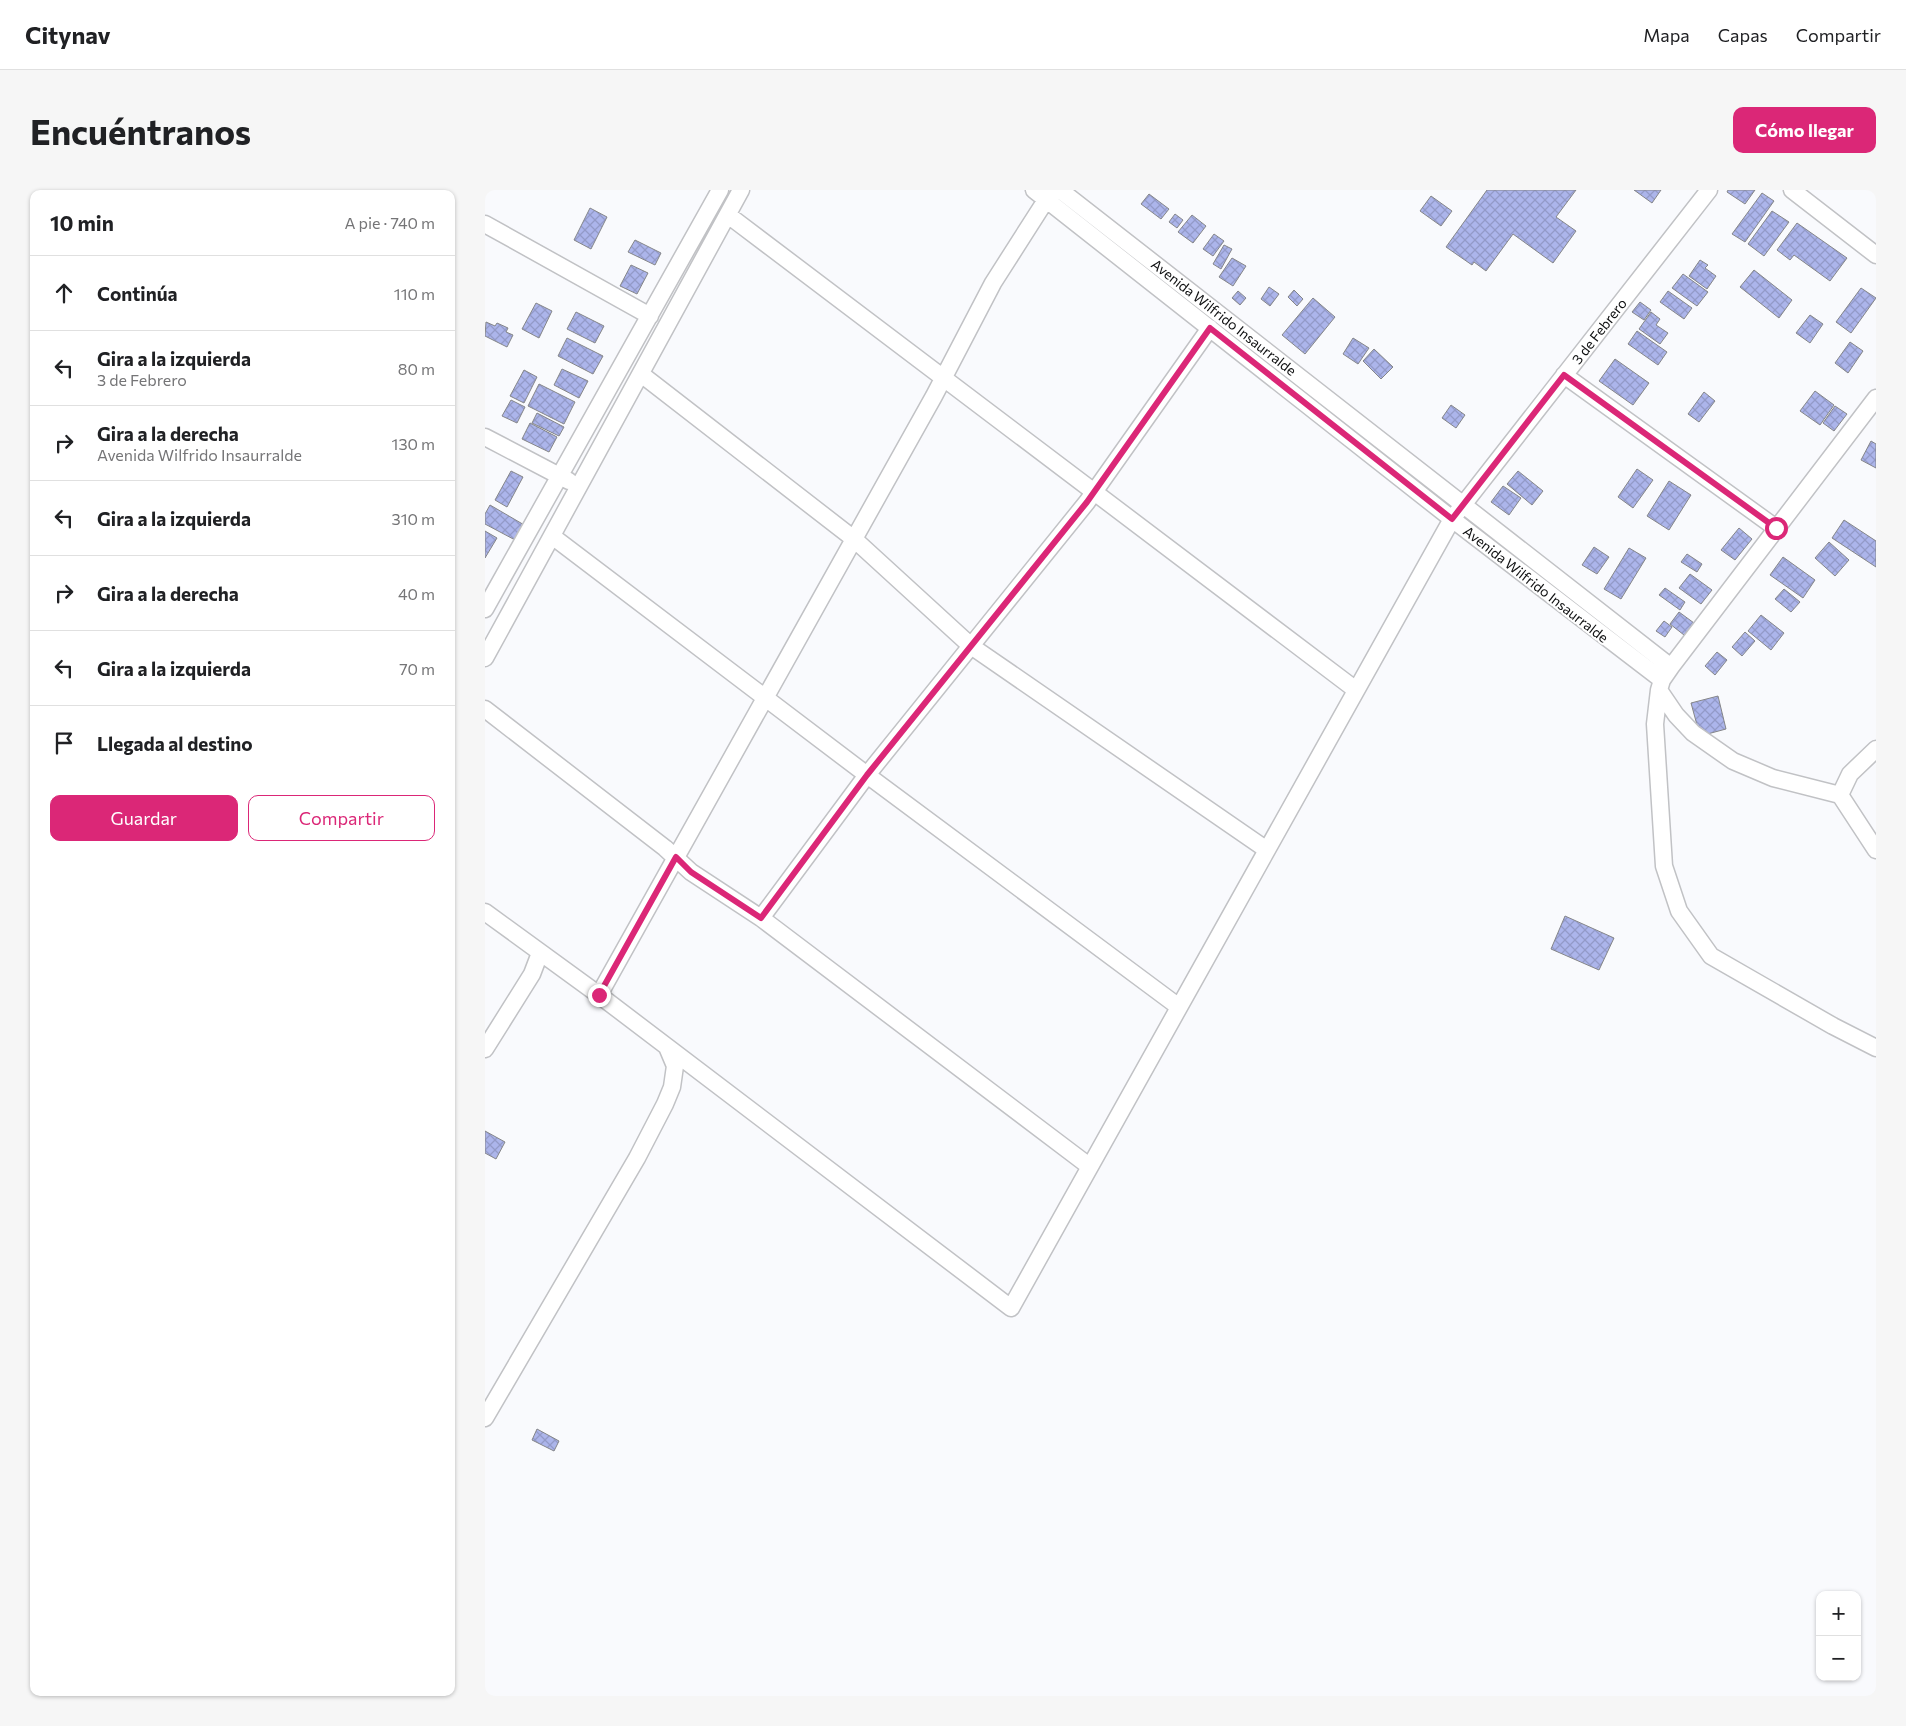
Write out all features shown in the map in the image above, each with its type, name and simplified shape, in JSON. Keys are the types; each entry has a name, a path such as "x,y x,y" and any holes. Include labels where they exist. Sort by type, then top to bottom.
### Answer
{"street":[{"path":"485,609 720,190"},
{"path":"485,658 741,190"},
{"name":"Avenida Wilfrido Insaurralde","path":"1060,190 1464,504 1664,679"},
{"name":"3 de Febrero","path":"667,1047 1011,1308 1452,519 1709,190"},
{"path":"1792,190 1876,255"},
{"path":"599,995 944,378 993,283 1045,193"},
{"name":"Avenida Wilfrido Insaurralde","path":"1045,193 1210,328 1452,519 1664,679"},
{"path":"728,215 1356,690"},
{"path":"485,224 650,316"},
{"path":"761,918 867,775 1095,492 1210,328"},
{"path":"641,374 854,539 971,646 1267,850"},
{"path":"1564,375 1776,528"},
{"path":"1876,398 1776,528 1664,679 1655,724 1664,866 1679,911 1711,956 1833,1026 1876,1048"},
{"path":"485,437 579,487"},
{"path":"552,536 867,775 1179,1007"},
{"path":"1664,679 1676,716 1693,733 1733,761 1773,778 1840,795 1876,850"},
{"path":"485,709 676,857 691,872 761,918 1089,1166"},
{"path":"1840,795 1850,774 1876,749"},
{"path":"485,912 667,1047 675,1066 672,1086 665,1104 637,1158 485,1418"},
{"path":"485,1050 532,974 540,953"}],"building":[{"path":"1487,190 1576,190 1556,217 1576,231 1553,263 1513,234 1486,271 1474,262 1472,265 1446,247"},
{"path":"1634,190 1661,190 1652,203"},
{"path":"1728,190 1755,190 1745,204 1727,192"},
{"path":"1762,193 1774,201 1745,242 1732,234"},
{"path":"1149,194 1169,209 1161,219 1141,204"},
{"path":"1431,196 1452,211 1441,226 1420,211"},
{"path":"590,208 607,217 591,249 574,240"},
{"path":"1772,211 1789,222 1764,256 1748,244"},
{"path":"1175,214 1183,220 1177,228 1169,222"},
{"path":"1192,215 1206,226 1193,243 1178,232"},
{"path":"1797,223 1847,258 1830,281 1794,255 1790,260 1777,250"},
{"path":"1214,234 1224,241 1213,256 1203,249"},
{"path":"635,240 661,253 655,265 628,252"},
{"path":"1224,245 1232,249 1221,269 1213,264"},
{"path":"1232,258 1246,266 1233,286 1219,277"},
{"path":"1700,260 1708,265 1705,268 1716,276 1707,289 1689,276"},
{"path":"631,265 648,273 637,294 620,286"},
{"path":"1754,270 1792,300 1779,318 1740,287"},
{"path":"1683,274 1708,292 1697,306 1672,288"},
{"path":"1269,287 1279,294 1270,306 1261,299"},
{"path":"1861,288 1876,298 1851,333 1836,322"},
{"path":"1294,290 1303,299 1297,306 1288,297"},
{"path":"1238,291 1246,298 1240,305 1232,298"},
{"path":"1668,291 1692,308 1684,319 1660,302"},
{"path":"1313,298 1335,317 1305,354 1282,335"},
{"path":"1640,302 1651,310 1644,320 1632,312"},
{"path":"536,303 552,311 539,338 522,329"},
{"path":"576,312 604,326 595,343 567,329"},
{"path":"1651,312 1660,319 1656,325 1668,333 1660,344 1639,329"},
{"path":"1810,315 1823,324 1810,343 1796,333"},
{"path":"486,322 495,326 497,323 508,328 506,332 513,335 507,347 485,336"},
{"path":"1637,331 1667,352 1658,365 1628,344"},
{"path":"567,338 603,356 593,374 558,356"},
{"path":"1353,338 1369,348 1358,364 1343,354"},
{"path":"1850,342 1863,351 1848,373 1835,363"},
{"path":"1374,349 1393,367 1381,379 1363,361"},
{"path":"1615,359 1649,383 1633,405 1599,381"},
{"path":"562,369 588,381 579,398 554,385"},
{"path":"524,370 537,377 524,403 510,396"},
{"path":"539,384 575,402 564,424 528,406"},
{"path":"1815,391 1834,405 1820,425 1800,411"},
{"path":"1704,392 1715,401 1699,422 1688,414"},
{"path":"511,400 525,407 517,423 502,416"},
{"path":"1451,405 1465,415 1456,428 1442,418"},
{"path":"1835,406 1847,414 1834,431 1823,423"},
{"path":"537,413 564,427 559,436 532,423"},
{"path":"530,423 557,437 549,452 522,439"},
{"path":"1871,441 1876,444 1876,468 1861,460"},
{"path":"1637,469 1653,480 1633,508 1618,497"},
{"path":"511,471 523,477 507,507 495,500"},
{"path":"1518,471 1543,491 1532,505 1507,484"},
{"path":"1669,481 1691,495 1669,530 1647,516"},
{"path":"1503,486 1521,498 1509,515 1491,502"},
{"path":"490,505 526,526 517,541 485,524 485,514"},
{"path":"1844,520 1876,541 1876,567 1832,538"},
{"path":"1739,528 1752,539 1735,560 1721,550"},
{"path":"485,531 497,538 485,558"},
{"path":"1829,542 1849,560 1835,576 1815,558"},
{"path":"1594,547 1609,557 1597,574 1582,565"},
{"path":"1629,548 1646,558 1621,599 1604,589"},
{"path":"1687,554 1702,564 1697,572 1681,562"},
{"path":"1783,557 1815,580 1803,598 1770,575"},
{"path":"1690,574 1712,590 1701,604 1679,588"},
{"path":"1665,588 1685,602 1680,610 1659,595"},
{"path":"1784,589 1800,602 1791,612 1775,599"},
{"path":"1679,612 1694,623 1684,635 1670,624"},
{"path":"1761,615 1784,633 1771,650 1748,631"},
{"path":"1664,621 1672,627 1665,637 1656,631"},
{"path":"1745,632 1755,641 1742,656 1732,647"},
{"path":"1717,652 1727,660 1715,675 1705,666"},
{"path":"1718,696 1726,729 1700,736 1691,703"},
{"path":"1565,916 1614,938 1599,970 1551,949"},
{"path":"485,1131 505,1142 496,1159 485,1153"},
{"path":"537,1429 559,1441 554,1451 532,1440"}],"route":[{"path":"599,995 676,857 691,872 761,918 867,775 1087,502 1210,328 1452,519 1564,375 1776,528"}]}
